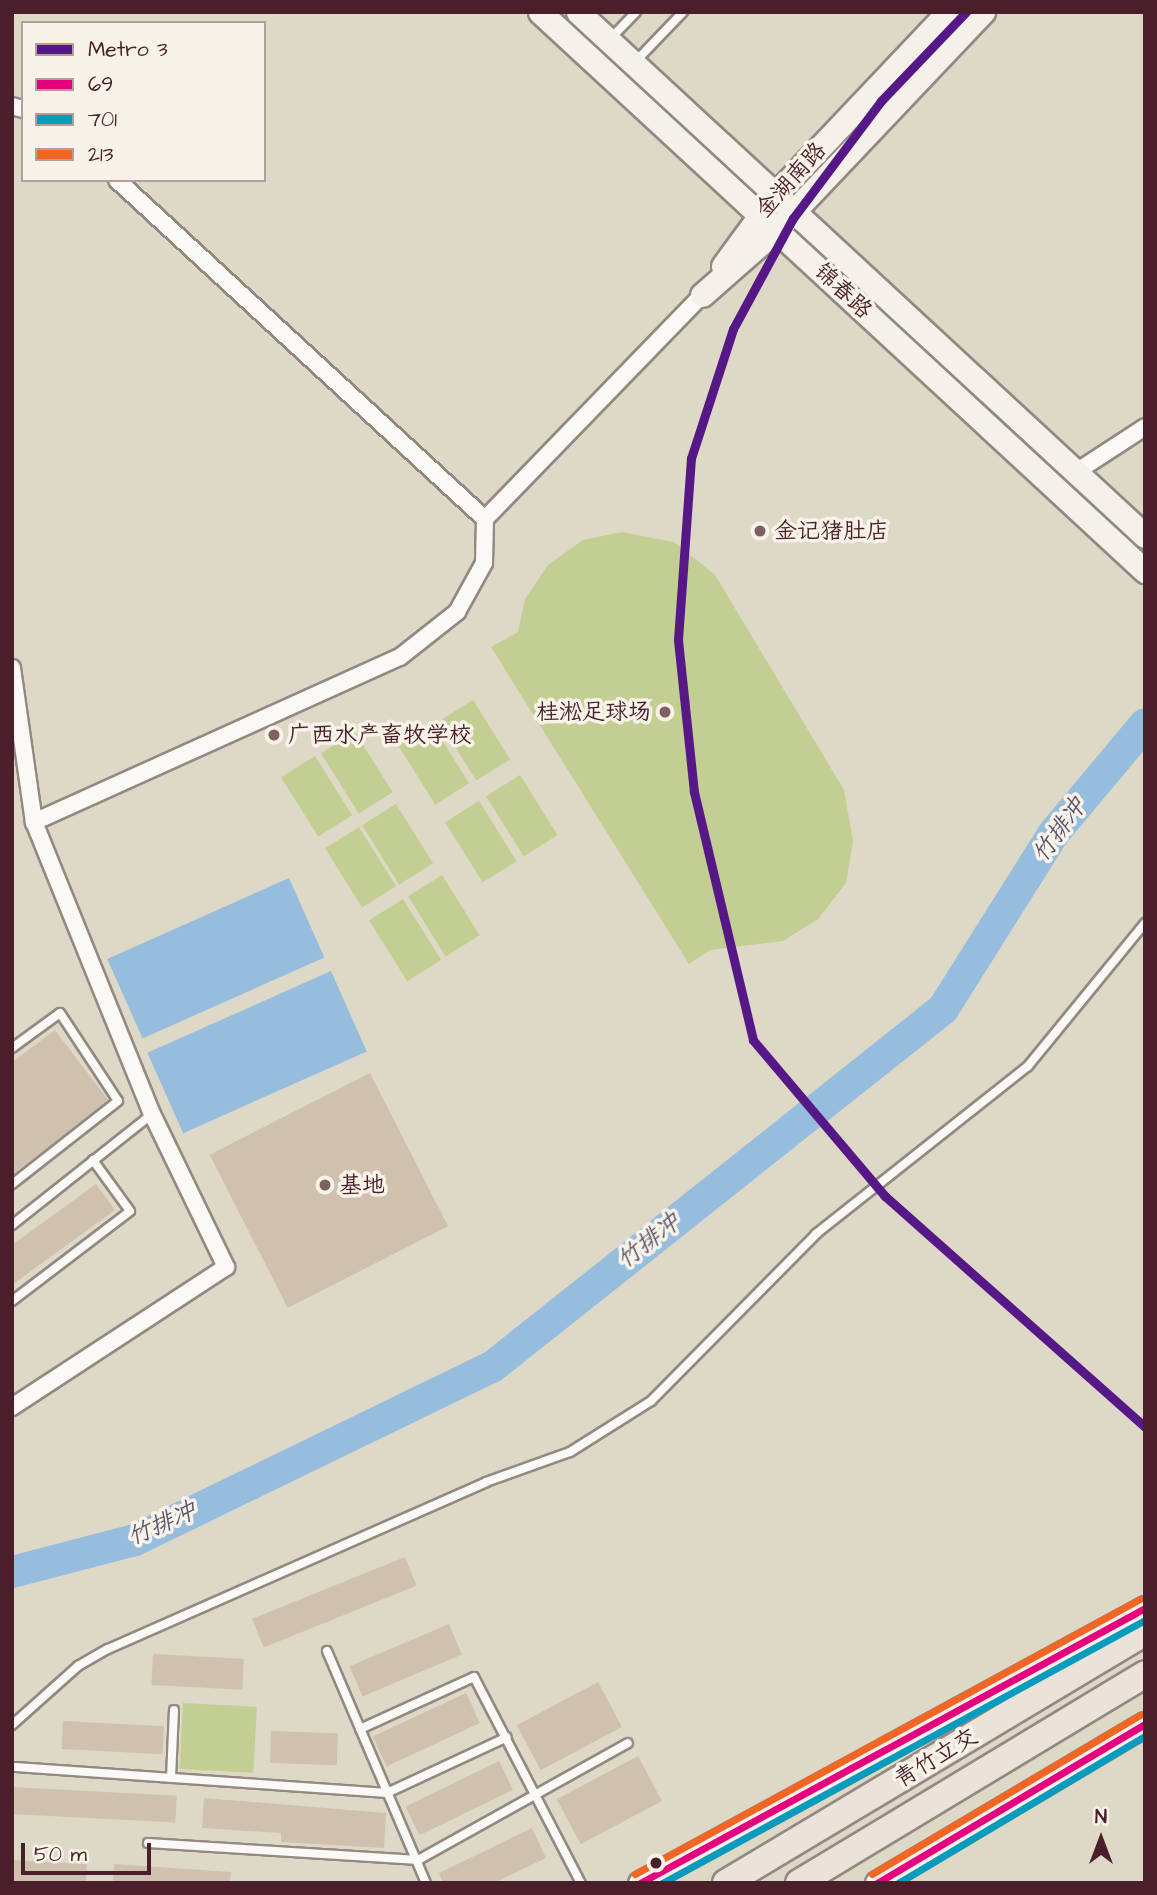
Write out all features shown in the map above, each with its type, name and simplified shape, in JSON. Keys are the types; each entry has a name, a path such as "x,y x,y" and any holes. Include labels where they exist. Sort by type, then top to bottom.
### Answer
{"highway":[{"name":"青竹立交","path":"726,1883 1145,1632"},
{"name":"青竹立交","path":"799,1883 1145,1674"}],"main road":[{"name":"锦春路","path":"540,12 1145,571"},
{"name":"锦春路","path":"578,12 1137,529"},
{"name":"金湖南路","path":"702,295 775,195 948,12"},
{"name":"金湖南路","path":"702,295 794,212 984,12"},
{"path":"640,1883 1145,1608"},
{"path":"877,1883 1145,1724"}],"street":[{"path":"34,821 400,657 457,612 484,563 485,519 119,182"},
{"name":"金湖南路","path":"485,519 702,295"},
{"path":"1076,472 1145,427"},
{"path":"12,668 34,821 152,1114 226,1268 12,1407"}],"lane":[{"path":"608,40 636,12"},
{"path":"634,64 683,12"},
{"path":"12,1725 78,1666 108,1649 486,1482 570,1452 651,1401 816,1234 1028,1066 1145,923"},
{"path":"12,1048 60,1013 118,1101 12,1184"},
{"path":"12,1225 152,1114"},
{"path":"12,1301 130,1211 93,1160"},
{"path":"327,1651 426,1883"},
{"path":"360,1729 474,1677 581,1883"},
{"path":"171,1778 174,1710"},
{"path":"16,1767 387,1793 507,1737"},
{"path":"148,1843 418,1860 628,1743"}],"green space":[{"name":"桂淞足球场","path":"622,532 674,542 715,575 844,790 853,841 846,883 818,919 783,941 710,950 689,964 491,647 518,632 525,599 548,565 583,540"},
{"path":"473,700 510,759 476,781 439,721"},
{"path":"432,724 469,783 435,805 398,745"},
{"path":"355,732 393,792 359,813 321,753"},
{"path":"315,756 352,815 318,837 281,777"},
{"path":"520,775 558,835 524,856 486,796"},
{"path":"479,801 517,861 483,882 445,822"},
{"path":"396,804 433,863 399,885 362,825"},
{"path":"359,827 396,886 362,908 325,848"},
{"path":"442,875 480,935 446,956 408,896"},
{"path":"403,899 441,960 407,981 369,920"},
{"path":"183,1703 257,1707 253,1773 180,1769"}],"water":[{"path":"289,878 324,957 143,1038 107,959"},
{"path":"331,971 367,1051 183,1133 147,1053"}],"building":[{"path":"55,1030 108,1100 12,1175 12,1062"},
{"name":"基地","path":"370,1073 448,1226 288,1308 210,1155"},
{"path":"96,1184 115,1210 12,1285 12,1245"},
{"path":"405,1557 417,1586 264,1648 252,1619"},
{"path":"449,1624 462,1654 362,1697 350,1666"},
{"path":"153,1654 244,1659 242,1690 151,1685"},
{"path":"598,1682 622,1727 541,1770 517,1725"},
{"path":"466,1693 480,1723 387,1766 373,1737"},
{"path":"63,1721 164,1726 162,1754 62,1749"},
{"path":"271,1731 338,1733 337,1765 270,1763"},
{"path":"638,1756 662,1801 581,1844 557,1799"},
{"path":"499,1761 513,1790 420,1835 406,1807"},
{"path":"12,1787 177,1796 175,1823 12,1814"},
{"path":"204,1798 386,1813 384,1848 281,1842 281,1833 202,1828"},
{"path":"532,1828 546,1858 494,1883 443,1883 439,1873"},
{"path":"12,1860 87,1864 86,1883 12,1883"},
{"path":"114,1864 231,1872 230,1883 113,1883"}],"waterway":[{"name":"竹排冲","path":"12,1572 135,1540 492,1367 943,1009 1054,833 1145,724"}],"metro line":[{"name":"3","path":"966,12 881,101 793,218 733,329 691,458 678,640 694,792 753,1040 885,1196 1145,1427"}],"transit line":[{"name":"213","path":"635,1874 1140,1599"},
{"name":"69","path":"640,1883 1145,1608"},
{"name":"701","path":"662,1883 1145,1620"},
{"name":"213","path":"872,1874 1140,1715"},
{"name":"69","path":"877,1883 1145,1724"},
{"name":"701","path":"898,1883 1145,1736"}],"place":[{"name":"金记猪肚店","path":"760,531"},
{"name":"桂淞足球场","path":"665,712"},
{"name":"广西水产畜牧学校","path":"274,735"},
{"name":"基地","path":"325,1185"}]}
